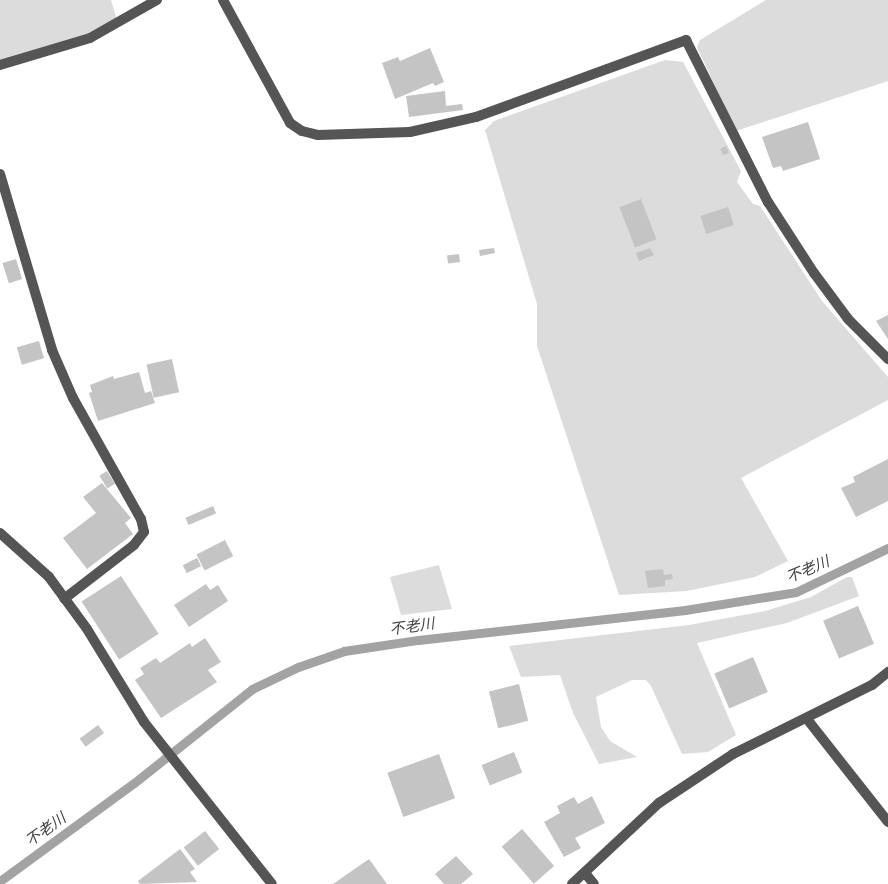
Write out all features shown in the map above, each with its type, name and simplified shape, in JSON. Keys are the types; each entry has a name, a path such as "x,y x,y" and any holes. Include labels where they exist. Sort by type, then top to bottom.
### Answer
{"street":[{"path":"0,65 90,38 157,0"},
{"path":"223,0 290,123 302,131 318,135 410,132 468,119 686,40 768,202 814,274 848,318 888,359"},
{"path":"0,174 52,350 73,398 141,519 144,532 134,545 64,599"},
{"path":"0,533 49,578 161,743 272,884"},
{"path":"572,884 659,803 734,754 872,685 888,672"},
{"path":"807,719 888,822"},
{"path":"585,873 594,884"}],"shaded area":[{"path":"0,0 111,0 117,20 89,33 0,60"},
{"path":"766,0 888,0 888,81 736,131 697,47 700,40"},
{"path":"665,60 683,62 741,171 737,182 753,204 760,206 822,301 888,377 888,400 741,478 788,561 755,577 687,591 619,595 537,346 537,304 485,130 494,121"},
{"path":"439,565 452,609 401,615 390,577"},
{"path":"847,577 852,577 859,596 787,623 697,643 736,735 708,752 682,754 651,686 646,680 632,680 596,697 601,727 610,741 637,757 599,764 573,713 560,675 521,677 509,646 689,625 765,611 811,597"}],"building":[{"path":"430,48 444,82 435,86 433,83 395,99 382,63 398,57 400,61"},
{"path":"445,91 446,106 462,104 463,110 409,117 406,96"},
{"path":"808,122 820,159 783,171 781,166 773,168 762,137"},
{"path":"726,146 729,153 723,155 720,149"},
{"path":"641,199 656,239 635,247 620,207"},
{"path":"728,207 734,225 706,234 700,216"},
{"path":"494,248 495,253 480,256 479,250"},
{"path":"650,248 654,255 639,261 636,253"},
{"path":"459,254 460,262 448,263 447,255"},
{"path":"16,259 22,279 9,283 3,263"},
{"path":"888,315 888,339 876,321"},
{"path":"39,341 44,358 22,365 17,347"},
{"path":"172,359 179,392 154,398 147,364"},
{"path":"139,372 145,393 151,391 155,403 98,421 89,393 92,392 90,385 113,376 114,379"},
{"path":"888,459 888,501 856,517 841,488 855,482 853,477"},
{"path":"107,471 115,484 107,488 99,476"},
{"path":"102,483 131,518 125,523 133,534 87,569 63,538 96,513 83,497"},
{"path":"213,506 216,513 189,525 185,518"},
{"path":"225,540 233,556 205,571 196,555"},
{"path":"197,558 201,566 187,573 183,565"},
{"path":"663,569 664,575 672,574 673,579 665,580 665,586 648,588 645,571"},
{"path":"121,576 159,634 119,659 82,602"},
{"path":"206,584 210,590 218,585 228,601 189,627 174,605"},
{"path":"858,606 874,644 839,659 823,621"},
{"path":"205,638 221,662 208,670 217,682 161,718 135,680 144,674 140,668 156,658 160,663 190,643 192,647"},
{"path":"753,657 768,692 729,708 714,673"},
{"path":"519,684 528,721 498,728 489,691"},
{"path":"98,725 104,733 86,747 80,739"},
{"path":"514,752 522,772 490,786 482,765"},
{"path":"439,754 455,798 403,817 387,773"},
{"path":"592,796 605,823 575,838 581,848 564,857 544,822 560,813 557,806 574,797 578,804"},
{"path":"522,829 554,866 534,884 502,847"},
{"path":"205,831 219,849 198,866 184,848"},
{"path":"180,849 195,869 190,872 197,882 140,884 138,881"},
{"path":"456,856 473,874 461,884 444,884 435,874"},
{"path":"369,859 387,884 333,884"}],"waterway":[{"name":"不老川","path":"0,881 134,783 252,689 298,667 344,651 418,640 685,610 796,592 888,548"}]}
